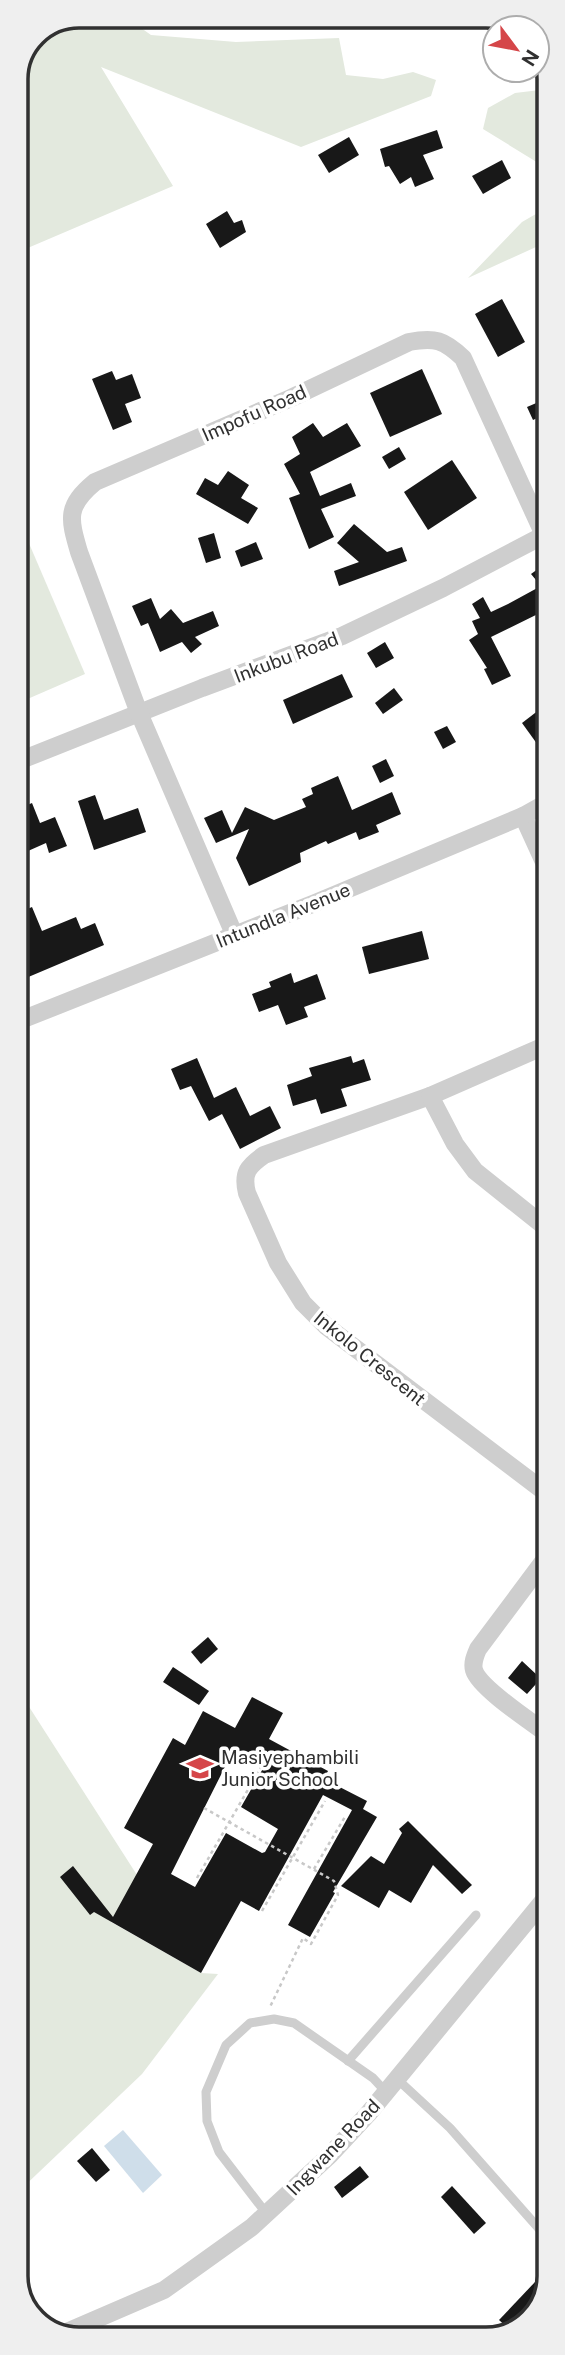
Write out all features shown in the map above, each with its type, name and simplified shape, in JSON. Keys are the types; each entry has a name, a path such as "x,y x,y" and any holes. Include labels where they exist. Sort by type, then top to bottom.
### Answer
{"street":[{"name":"Impofu Road","path":"234,934 139,713 72,530 73,504 95,482 291,398 409,342 425,339 450,346 463,358 537,515"},
{"name":"Inkubu Road","path":"28,757 342,636 443,588 537,539"},
{"name":"Intundla Avenue","path":"28,1017 315,903 537,808"},
{"path":"523,816 537,848"},
{"name":"Inkolo Crescent","path":"537,1049 430,1096 264,1155 248,1170 244,1180 247,1193 278,1263 303,1303 326,1326 537,1486"},
{"path":"430,1096 455,1144 474,1171 537,1221"},
{"path":"537,1570 478,1649 473,1660 474,1670 487,1688 537,1726"},
{"name":"Ingwane Road","path":"78,2327 164,2290 192,2272 266,2213 330,2155 537,1909"}],"lane":[{"path":"348,2061 476,1915"},
{"path":"266,2213 219,2152 207,2121 206,2092 226,2045 250,2023 274,2019 294,2023 373,2078 391,2085 450,2128 537,2226"}],"path":[{"path":"197,1878 261,1767"},
{"path":"261,1911 325,1801"},
{"path":"204,1808 334,1881 338,1895 311,1944 303,1938 279,1983 265,2020"},
{"path":"314,1869 346,1815"}],"shaded area":[{"path":"79,28 141,28 151,35 236,42 339,38 346,75 383,79 413,72 436,80 431,96 301,147 101,67 173,186 28,248 28,79 32,59 43,43 59,32"},
{"path":"537,90 537,162 483,129 488,108 515,93"},
{"path":"537,213 537,249 468,278 522,222"},
{"path":"28,541 85,674 28,699"},
{"path":"28,1705 137,1875 111,1922 201,1973 218,1974 142,2074 28,2183"}],"water":[{"path":"123,2130 162,2175 143,2193 104,2146"}],"building":[{"path":"437,130 443,148 423,155 434,179 415,187 411,177 400,184 389,166 385,167 380,149"},
{"path":"349,137 359,155 329,173 318,155"},
{"path":"502,160 511,178 483,194 472,176"},
{"path":"227,211 234,223 242,220 246,232 220,248 206,224"},
{"path":"502,299 525,342 498,357 475,314"},
{"path":"422,369 442,414 390,437 370,393"},
{"path":"112,371 116,380 132,374 141,398 125,404 132,422 113,430 92,379"},
{"path":"537,403 537,418 533,420 527,407"},
{"path":"313,423 323,437 347,423 361,446 310,472 320,496 351,483 356,496 321,509 334,537 309,549 289,498 300,494 284,464 300,454 292,437"},
{"path":"399,447 406,459 389,469 382,457"},
{"path":"452,460 477,498 428,530 404,492"},
{"path":"228,471 249,485 241,498 258,508 248,524 196,494 205,478 218,485"},
{"path":"354,524 387,552 402,547 407,561 339,586 334,571 359,562 337,543"},
{"path":"214,533 221,558 206,563 198,538"},
{"path":"256,542 263,559 241,567 235,551"},
{"path":"537,570 537,581 531,574"},
{"path":"537,588 537,614 491,637 511,676 492,685 484,669 487,668 469,640 478,634 472,621 480,618 472,604 483,597 491,612"},
{"path":"151,598 160,619 171,609 183,623 213,611 219,626 195,637 202,644 191,653 182,642 160,652 148,623 141,626 132,606"},
{"path":"385,642 394,658 376,668 367,653"},
{"path":"342,674 353,697 293,724 283,700"},
{"path":"394,688 403,700 383,714 375,703"},
{"path":"537,711 537,744 522,723"},
{"path":"447,726 456,742 443,749 434,732"},
{"path":"386,759 394,776 380,783 372,766"},
{"path":"338,776 352,810 392,792 401,814 376,825 379,832 359,840 356,832 328,844 326,841 300,853 301,862 249,886 236,858 249,829 216,843 204,818 222,810 232,833 245,807 274,820 306,807 302,799 313,794 311,788"},
{"path":"95,795 104,820 138,808 146,832 94,850 78,801"},
{"path":"32,803 40,823 55,817 67,846 49,853 46,843 28,851 28,805"},
{"path":"32,907 42,931 76,917 81,929 95,923 104,945 28,977 28,909"},
{"path":"422,931 429,959 369,974 362,947"},
{"path":"291,973 294,983 317,974 326,999 304,1007 308,1017 286,1025 278,1005 259,1012 252,994 271,987 269,982"},
{"path":"351,1056 353,1063 364,1059 371,1080 341,1089 347,1106 321,1114 316,1099 293,1106 287,1085 312,1076 309,1068"},
{"path":"197,1058 214,1098 236,1087 250,1116 270,1106 281,1128 240,1149 222,1114 209,1121 191,1086 180,1090 171,1069"},
{"path":"208,1637 218,1649 201,1664 191,1652"},
{"path":"522,1661 537,1675 537,1685 527,1694 508,1678"},
{"path":"173,1667 209,1691 199,1705 163,1682"},
{"path":"252,1697 283,1713 269,1739 328,1771 324,1779 367,1801 363,1809 377,1817 310,1937 288,1925 352,1810 323,1795 259,1911 241,1901 201,1973 94,1912 90,1915 60,1877 73,1866 113,1917 153,1844 124,1828 173,1738 185,1745 203,1711 235,1728","holes":["234,1749 265,1765 241,1807 278,1829 265,1852 262,1853 226,1833 195,1887 171,1874"]},
{"path":"408,1821 472,1885 462,1894 433,1865 411,1903 389,1890 379,1908 341,1886 371,1856 384,1864 402,1833 399,1829"},
{"path":"92,2148 110,2170 96,2182 77,2161"},
{"path":"360,2166 369,2177 342,2198 334,2187"},
{"path":"452,2186 486,2223 474,2234 441,2197"},
{"path":"535,2282 537,2284 524,2310 506,2323 499,2320"}],"place":[{"name":"Masiyephambili Junior School","path":"200,1768"}]}
